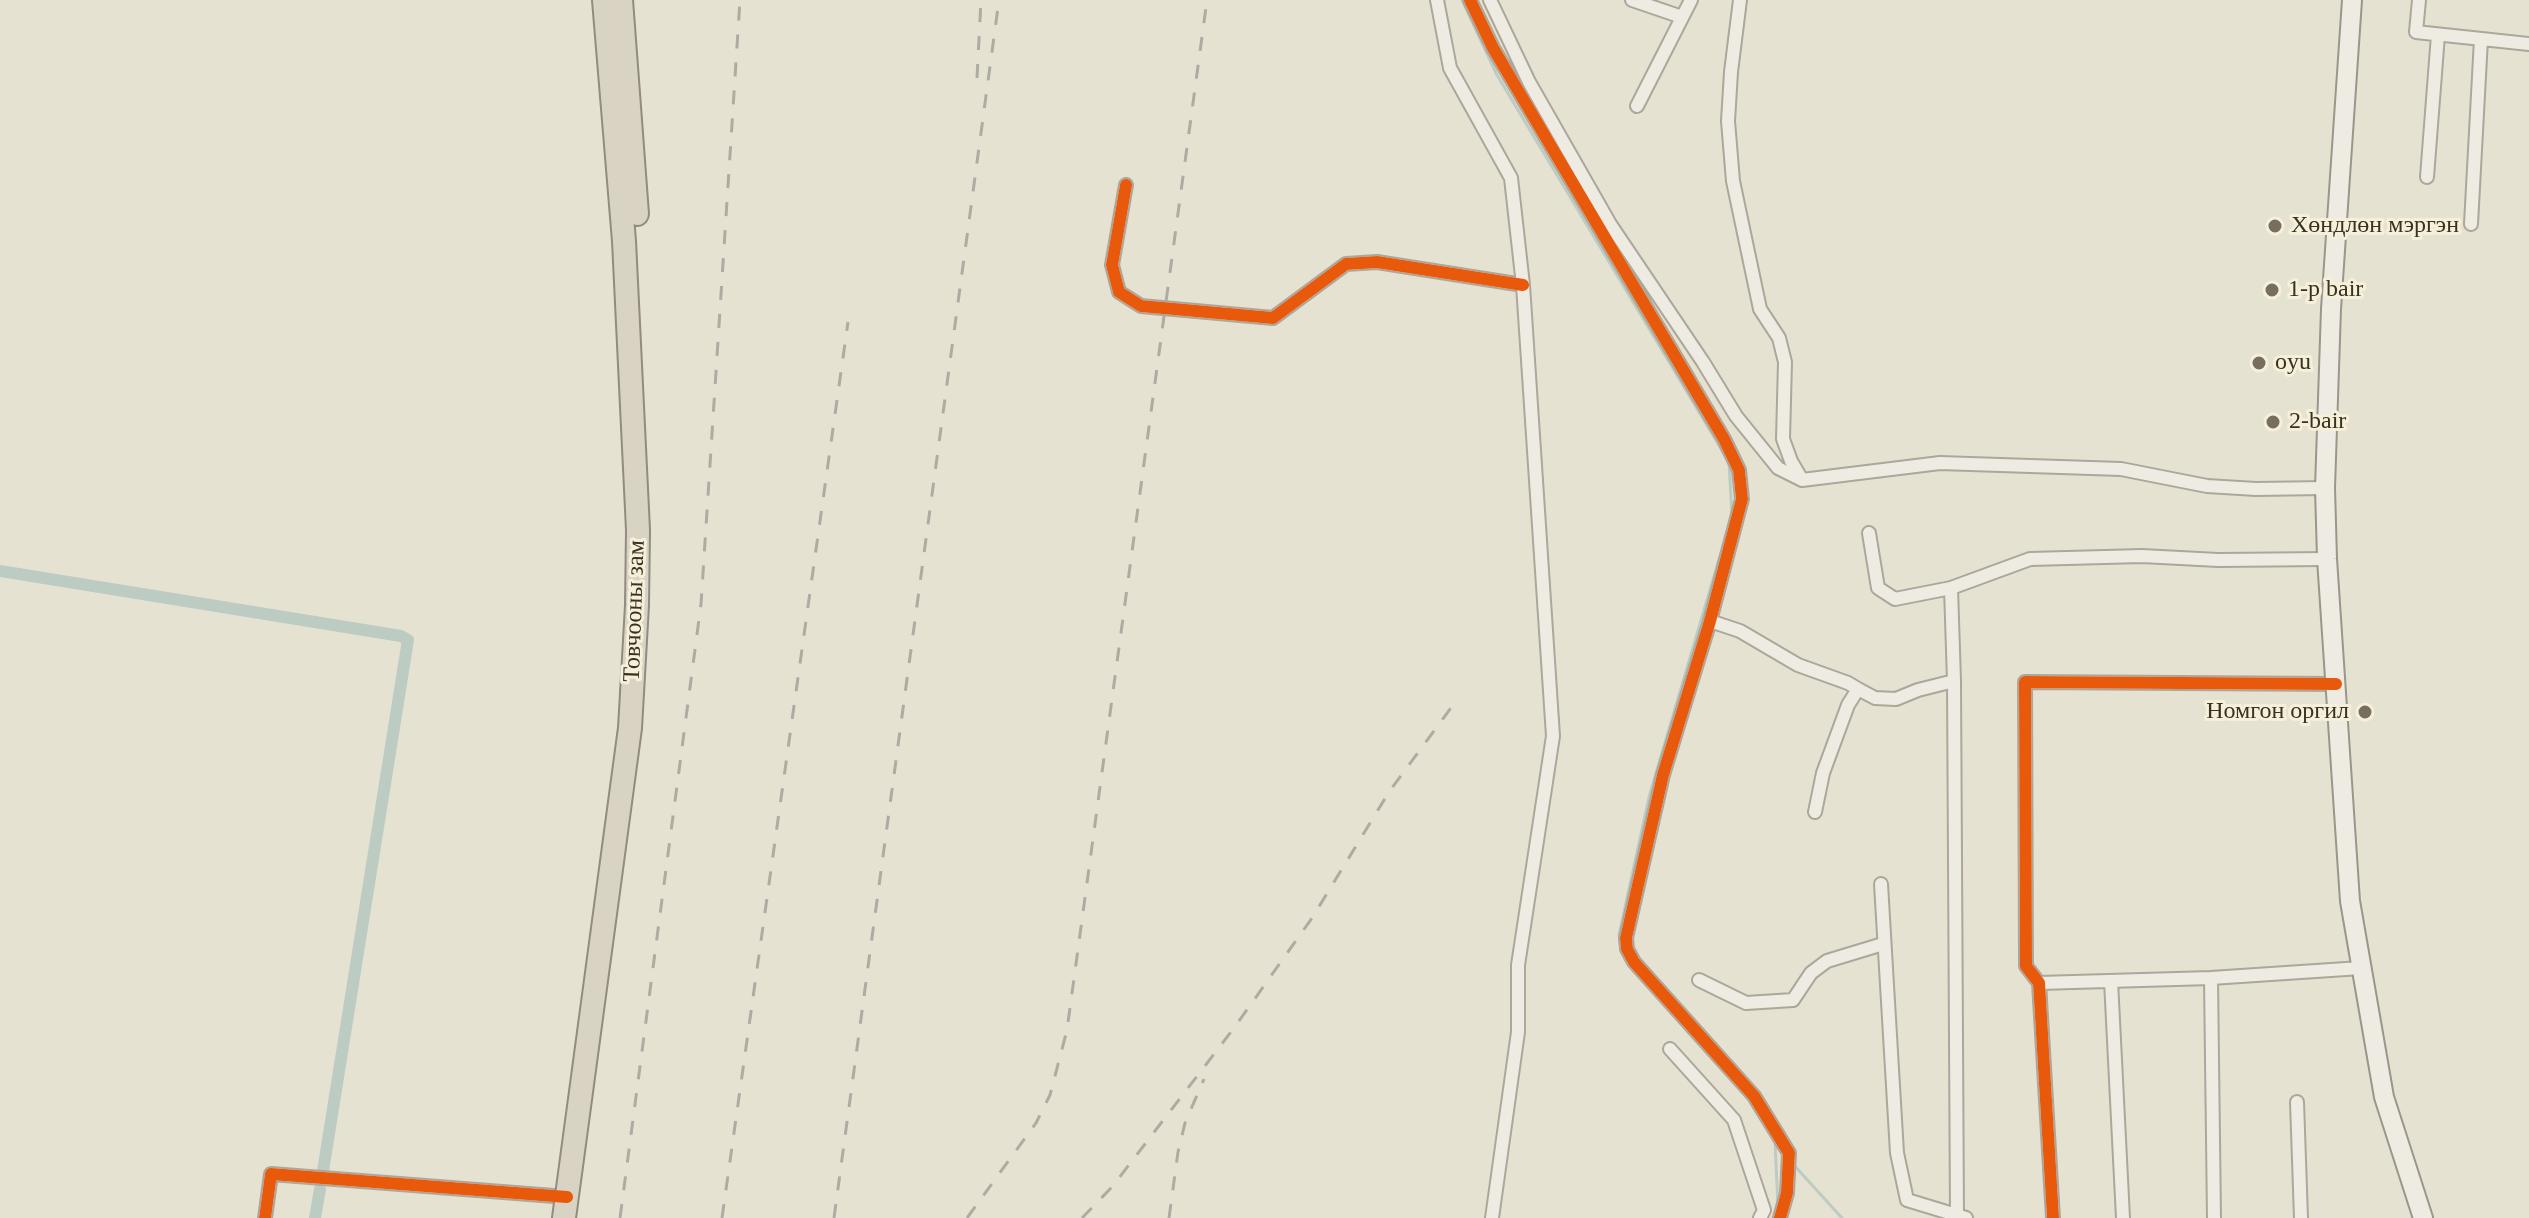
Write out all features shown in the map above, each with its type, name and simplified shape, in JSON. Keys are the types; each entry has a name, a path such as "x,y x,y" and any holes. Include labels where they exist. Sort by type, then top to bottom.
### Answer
{"highway":[{"name":"Товчооны зам","path":"566,1208 630,728 637,605 638,530 624,241 604,0"},
{"name":"Товчооны зам","path":"579,1218 645,730 652,605 653,530 639,240 621,0"}],"main road":[{"path":"2352,0 2331,309 2325,488 2327,559 2350,901 2384,1097 2423,1218"}],"street":[{"path":"1437,0 1450,68 1511,178 1523,285 1553,736 1518,965 1518,1032 1492,1218"},
{"path":"1470,0 1493,48 1724,439 1739,470 1742,499 1710,621 1663,775 1626,938 1627,949 1634,962 1754,1096 1789,1153 1787,1193 1780,1218"},
{"path":"1490,0 1529,82 1610,224 1736,416 1778,468 1802,480 1940,463 2121,469 2207,486 2325,488"},
{"path":"1632,0 1682,17"},
{"path":"1637,106 1691,0"},
{"path":"1740,0 1728,121 1733,181 1760,309 1779,338 1785,362 1783,439 1802,480"},
{"path":"2419,0 2416,32 2529,44"},
{"path":"2427,177 2438,35"},
{"path":"2471,224 2481,39"},
{"path":"1126,185 1112,265 1119,292 1141,306 1273,318 1346,264 1377,262 1523,285"},
{"path":"1869,533 1878,588 1895,599 1951,588 2030,559 2142,556 2205,560 2327,559"},
{"path":"1881,884 1897,1153 1907,1200 1962,1217 1951,588"},
{"path":"1710,621 1740,631 1798,665 1848,683 1875,698 1896,699 1954,681"},
{"path":"2053,1218 2039,983 2026,966 2025,682 2336,684"},
{"path":"1815,812 1823,773 1848,705 1858,689"},
{"path":"1699,980 1746,1003 1793,1000 1811,973 1827,961 1883,944"},
{"path":"2039,983 2211,978 2361,968"},
{"path":"2211,978 2214,1218"},
{"path":"2111,981 2123,1218"},
{"path":"1670,1049 1734,1120 1764,1210 1760,1218"},
{"path":"2297,1102 2301,1218"},
{"path":"265,1218 271,1174 566,1208"}],"waterway":[{"path":"1462,0 1497,75 1729,462 1732,515 1649,797 1620,941"},
{"path":"0,571 401,636 408,640 323,1171"},
{"path":"1773,1218 1778,1207 1775,1141"},
{"path":"1792,1163 1842,1218"},
{"path":"315,1218 320,1189"}],"railway":[{"path":"620,1218 701,604 740,0"},
{"path":"977,78 981,0"},
{"path":"834,1218 999,0"},
{"path":"967,1218 1036,1123 1050,1095 1067,1030 1207,0"},
{"path":"722,1218 848,322"},
{"path":"1082,1218 1112,1187 1234,1028 1312,918 1389,792 1456,701"},
{"path":"1169,1218 1185,1123 1204,1079"}],"cycle path":[{"path":"1470,0 1493,48 1724,439 1739,470 1742,499 1710,621 1663,775 1626,938 1627,949 1634,962 1754,1096 1789,1153 1787,1193 1780,1218"},
{"path":"1126,185 1112,265 1119,292 1141,306 1273,318 1346,264 1377,262 1523,285"},
{"path":"2053,1218 2039,983 2026,966 2025,682 2336,684"},
{"path":"265,1218 271,1174 567,1197"}],"place":[{"name":"Хөндлөн мэргэн","path":"2275,226"},
{"name":"1-p bair","path":"2272,290"},
{"name":"oyu","path":"2259,363"},
{"name":"2-bair","path":"2273,422"},
{"name":"Номгон оргил","path":"2365,712"}]}
